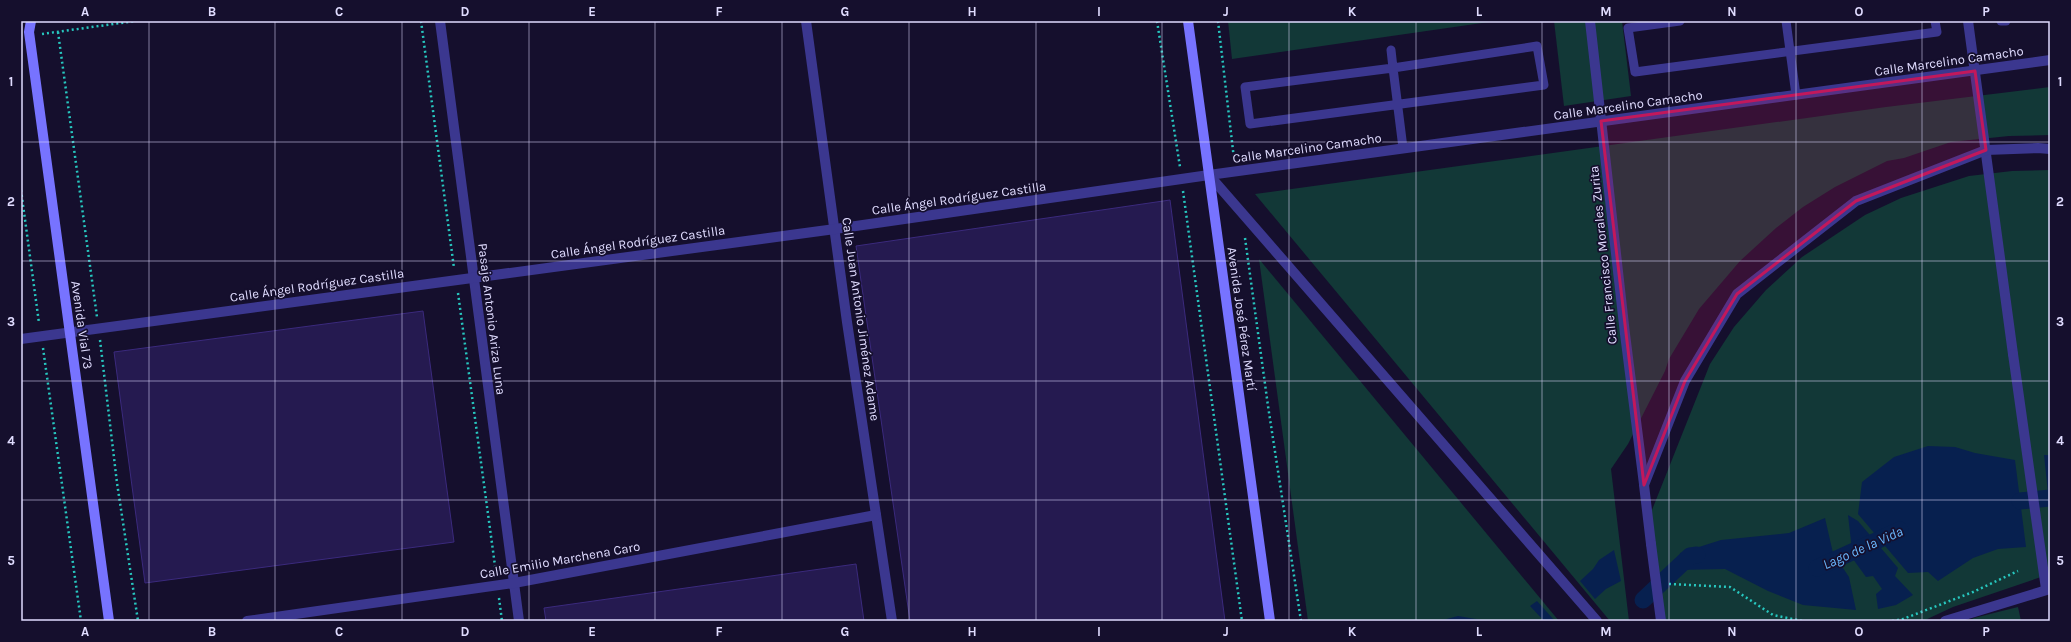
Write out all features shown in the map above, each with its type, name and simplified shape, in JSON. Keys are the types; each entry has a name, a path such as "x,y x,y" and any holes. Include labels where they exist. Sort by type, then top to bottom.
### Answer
{"street":[{"name":"Avenida Vial 73","path":"31,21 29,32 109,621"},
{"name":"Pasaje Antonio Ariza Luna","path":"440,21 519,621"},
{"name":"Calle Juan Antonio Jiménez Adame","path":"806,21 847,322 892,621"},
{"name":"Avenida José Pérez Martí","path":"1188,21 1270,621"},
{"name":"Calle Francisco Morales Zurita","path":"1590,21 1625,334 1661,621"},
{"path":"1945,621 2048,590 2013,354 1968,21"},
{"path":"21,23 29,32"},
{"name":"Calle Marcelino Camacho","path":"1209,174 2050,60"},
{"name":"Calle Francisco Morales Zurita","path":"1644,486 1685,381 1737,294 1856,201 1986,150 2050,149"},
{"path":"1209,174 1597,621"},
{"name":"Calle Ángel Rodríguez Castilla","path":"21,339 456,279 835,229 1209,174"},
{"name":"Calle Emilio Marchena Caro","path":"247,621 497,586 876,515"}],"lane":[{"path":"1680,21 1628,28 1635,72 1937,32 1935,21"},
{"path":"1786,21 1796,95"},
{"path":"2001,21 2006,21"},
{"path":"1538,46 1544,84 1250,124 1245,87 1393,68 1538,46"},
{"path":"1390,50 1403,148"}],"path":[{"path":"47,33 135,21"},
{"path":"421,21 502,621"},
{"path":"1157,21 1182,178 1242,621"},
{"path":"1218,21 1236,171"},
{"path":"58,32 97,319"},
{"path":"21,190 40,326"},
{"path":"1245,236 1268,406 1301,621"},
{"path":"100,339 118,483 138,621"},
{"path":"43,348 81,621"},
{"path":"1892,621 1903,619 1973,592 2018,571"},
{"path":"1664,584 1730,588 1774,615 1802,621"}],"highlighted area":[{"path":"1975,71 1986,150 1856,201 1737,294 1685,381 1644,485 1601,121"}],"green space":[{"path":"1228,21 1496,21 1232,59"},
{"path":"1554,21 1622,21 1631,96 1564,106"},
{"path":"2050,87 2050,135 2009,136 1951,142 1904,158 1887,161 1835,187 1803,207 1776,228 1740,261 1699,309 1669,359 1665,371 1628,444 1611,469 1629,621 1610,621 1255,194 1886,107"},
{"path":"2050,170 2050,574 1953,607 1923,621 1658,621 1650,515 1710,364 1734,327 1766,290 1802,257 1865,215 1901,198 1969,176 2012,171"},
{"path":"1259,259 1559,621 1308,621"},
{"path":"2018,607 2021,621 1968,621 1974,618"}],"water":[{"path":"1928,446 1955,447 1975,453 2015,460 2026,547 1998,549 1973,558 1938,581 1928,572 1908,573 1858,514 1862,482 1894,457"},
{"path":"2044,455 2050,455 2050,512"},
{"path":"1848,515 1858,521 1898,568 1895,576 1913,595 1896,605 1878,609 1876,594 1882,589 1873,576 1866,577 1853,559"},
{"path":"1825,518 1833,553 1849,577 1856,610 1803,605 1768,591 1725,569 1679,570 1680,553 1721,540 1789,533"},
{"path":"1614,550 1621,581 1606,589 1595,599 1580,581 1593,569 1599,560"},
{"path":"1537,601 1554,620 1544,621 1530,606"},
{"path":"1458,616 1488,621 1439,621"}],"building":[{"path":"1170,200 1225,621 910,621 856,246"},
{"path":"423,311 454,542 145,583 114,352"},
{"path":"856,564 864,621 546,621 544,608"}],"waterway":[{"name":"Lago de la Vida","path":"2020,501 2050,498"},
{"name":"Lago de la Vida","path":"1817,568 1900,530"},
{"name":"Lago de la Vida","path":"1643,600 1690,556 1697,555"}]}
